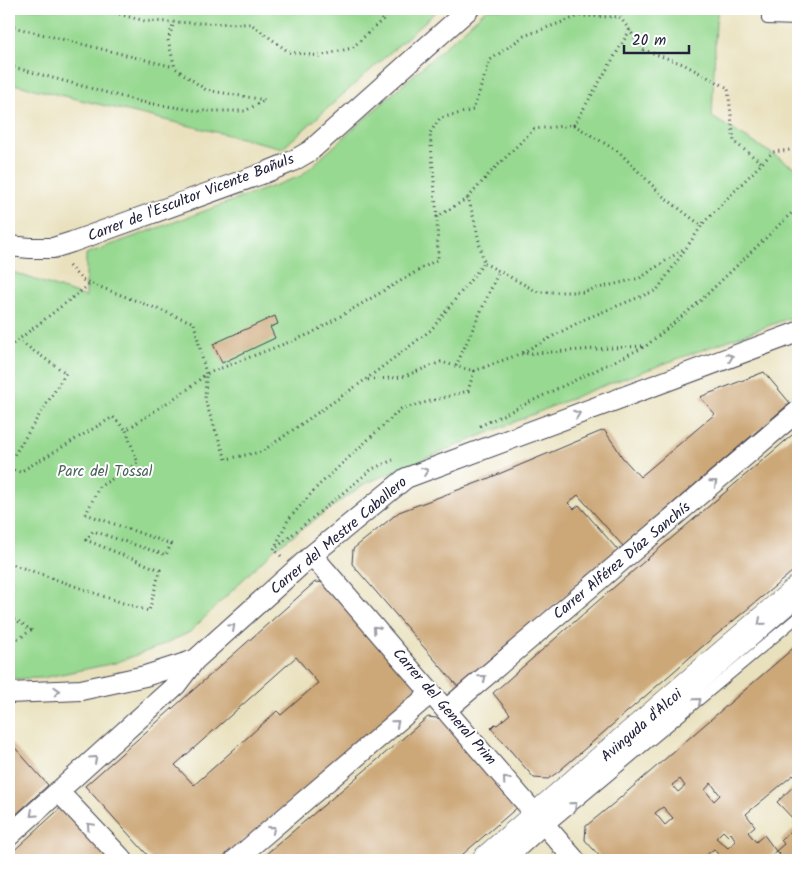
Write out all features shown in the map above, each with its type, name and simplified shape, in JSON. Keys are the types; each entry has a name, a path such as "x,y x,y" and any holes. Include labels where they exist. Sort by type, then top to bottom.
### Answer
{"main road":[{"name":"Avinguda d'Alcoi","path":"486,860 542,822 798,590"}],"street":[{"name":"Carrer de l'Escultor Vicente Bañuls","path":"9,246 53,248 264,174 291,162 310,151 469,9"},
{"name":"Carrer del Mestre Caballero","path":"9,836 176,685 195,660 312,555 406,478 798,332"},
{"name":"Carrer Alférez Díaz Sanchís","path":"446,710 798,411"},
{"name":"Carrer del General Prim","path":"312,555 574,860"},
{"path":"9,693 81,690 145,676 195,660"},
{"path":"235,860 431,693"},
{"path":"58,791 122,860"}],"lane":[{"path":"767,9 767,20 798,20"},
{"name":"Avinguda d'Alcoi","path":"511,860 542,822 798,617"}],"path":[{"path":"100,9 145,21 250,24 289,52 319,56 352,48 394,9"},
{"path":"614,9 644,50 682,64 728,88 734,142 762,163"},
{"path":"126,430 188,389 206,374 310,334 438,259 430,133 440,118 473,110 490,60 524,36 579,16 620,16"},
{"path":"174,22 168,40 175,68"},
{"path":"9,26 175,68 206,90 265,100 245,111 199,111 141,102 9,66"},
{"path":"574,125 630,30"},
{"path":"436,217 468,198 489,174 534,130 574,125 619,152 664,197 702,226"},
{"path":"365,380 402,377 441,362 474,371 520,354 584,319 657,290 705,221 773,152 798,149"},
{"path":"468,198 484,263 538,292 582,292 640,278 688,246"},
{"path":"520,354 646,346 698,303 798,207"},
{"path":"53,248 82,280 194,323 206,374 205,400 226,459 261,452 365,380 431,330 484,263"},
{"path":"456,366 499,271"},
{"path":"9,346 90,284"},
{"path":"9,464 66,373 18,340"},
{"path":"294,571 274,549 288,520 318,486 400,409 468,392 474,371"},
{"path":"9,470 20,472 113,416 126,430 138,463 99,487 86,514 172,544 166,555 93,531 86,540 160,570 150,611 9,563"},
{"path":"9,619 18,621 31,630 20,638 9,640"}],"green space":[{"path":"9,9 439,9 283,148 9,83"},
{"name":"Parc del Tossal","path":"487,9 718,9 712,117 792,166 798,167 798,315 592,390 364,484 274,549 190,632 158,647 115,663 42,678 9,679 9,271 86,297 86,254 301,176"}],"building":[{"path":"275,316 278,324 270,327 275,338 222,363 213,344"},
{"path":"764,372 790,403 623,546 578,495 568,503 574,509 579,505 622,555 594,579 590,574 459,688 352,564 353,549 399,512 482,481 604,430 622,457 640,477 715,414 700,397"},
{"path":"798,430 798,567 703,646 558,772 548,779 534,778 491,728 510,714 493,693"},
{"path":"315,582 329,583 421,691 220,860 152,860 85,786","holes":["296,657 318,683 281,715 277,711 194,785 175,765"]},
{"path":"798,644 798,781 793,775 746,814 755,826 748,832 756,842 764,835 776,851 770,856 774,860 753,860 750,858 748,860 722,860 714,849 705,856 708,860 603,860 585,840 586,826","holes":["680,779 685,786 678,792 672,785","711,783 720,795 714,801 705,790","663,807 673,818 665,825 655,813","723,831 728,836 731,833 736,841 728,848 716,838"]},
{"path":"428,717 444,719 519,806 456,860 259,860"},
{"path":"9,741 48,785 9,821"},
{"path":"798,782 798,860 780,860 783,858 776,851 784,844 781,840 796,827 793,824 796,822 777,802"},
{"path":"65,804 115,860 9,860 9,855"},
{"path":"557,850 565,860 545,860"}]}
